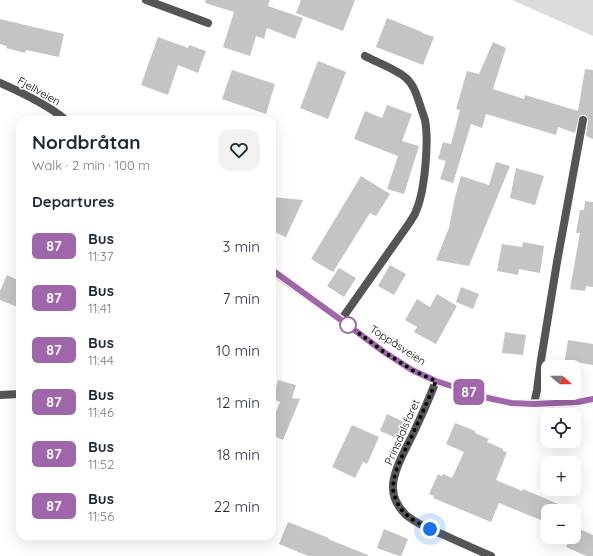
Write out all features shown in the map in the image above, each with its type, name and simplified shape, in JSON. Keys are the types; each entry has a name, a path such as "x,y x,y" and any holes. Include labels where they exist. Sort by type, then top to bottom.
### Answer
{"street":[{"path":"146,0 208,23"},
{"path":"341,320 417,210 421,196 426,151 425,119 416,92 411,83 401,74 365,56"},
{"name":"Fjellveien","path":"0,83 34,99 61,116"},
{"path":"534,404 557,262 583,120"},
{"name":"Toppåsveien","path":"276,273 384,352 412,370 436,381 488,398 511,403 534,404 578,402 593,399"},
{"name":"Prinsdalsfaret","path":"436,381 399,464 392,487 394,497 406,515 416,522 491,556"},
{"path":"0,395 16,394"}],"shaded area":[{"path":"512,0 593,0 593,36"}],"building":[{"path":"206,0 270,0 268,6 303,18 295,39 267,28 264,39 256,36 250,56 223,47 234,12 205,3"},
{"path":"301,0 355,0 343,31 296,13"},
{"path":"387,18 434,37 423,65 376,47"},
{"path":"0,19 64,34 59,57 26,50 25,53 6,48 7,46 0,44"},
{"path":"158,37 188,48 189,45 206,51 198,73 178,65 168,95 141,85"},
{"path":"493,42 506,48 493,89 524,99 525,95 578,111 585,69 593,70 593,139 586,136 588,121 587,116 584,115 579,117 575,133 558,127 556,135 486,114 482,128 471,124 453,183 440,179 446,161 438,159 443,142 451,144 460,110 456,109 467,71 479,74"},
{"path":"318,61 346,72 328,119 300,108"},
{"path":"232,70 275,84 266,114 222,99"},
{"path":"387,105 412,114 402,141 419,146 404,194 387,189 398,156 354,139 365,111 382,118"},
{"path":"496,162 510,166 469,266 436,260 449,228 461,176 489,185"},
{"path":"516,168 544,176 535,205 510,198"},
{"path":"361,176 390,194 376,216 370,213 333,272 311,259"},
{"path":"276,197 303,200 286,237 276,233"},
{"path":"585,201 593,202 593,287 586,286 585,291 570,289 580,233 576,233 580,210 584,210"},
{"path":"523,242 544,246 540,273 519,269 518,275 497,271 502,244 522,247"},
{"path":"390,265 406,274 394,295 378,286"},
{"path":"339,268 356,278 344,297 327,286"},
{"path":"7,275 16,279 16,306 0,300 0,291"},
{"path":"461,287 479,294 473,309 456,302"},
{"path":"437,294 457,306 436,344 414,332 417,327 405,320 417,299 430,307"},
{"path":"505,332 526,335 523,355 502,353"},
{"path":"568,340 593,344 593,365 581,363 581,360 565,360"},
{"path":"278,380 296,385 292,398 300,399 283,440 276,437 276,412 280,402 276,400 276,388"},
{"path":"387,414 404,422 397,438 380,431"},
{"path":"455,423 475,431 475,433 489,439 487,442 507,452 496,480 522,491 523,489 558,504 541,504 541,520 499,503 491,522 433,498 434,496 429,494 438,474 442,476 443,474 452,478 464,452 446,444"},
{"path":"352,425 379,437 367,464 363,462 355,478 332,467"},
{"path":"288,522 329,538 328,539 368,556 308,556 279,544"},
{"path":"384,529 408,539 401,556 377,548"},
{"path":"581,530 593,535 593,556 586,556 566,547 567,544 581,544"}],"bus line":[{"name":"87","path":"276,273 384,352 412,370 436,381 488,398 511,403 534,404 578,402 593,399"}],"route":[{"path":"348,325 384,352 412,370 436,381 399,464 392,487 394,497 406,515 430,529"}]}
